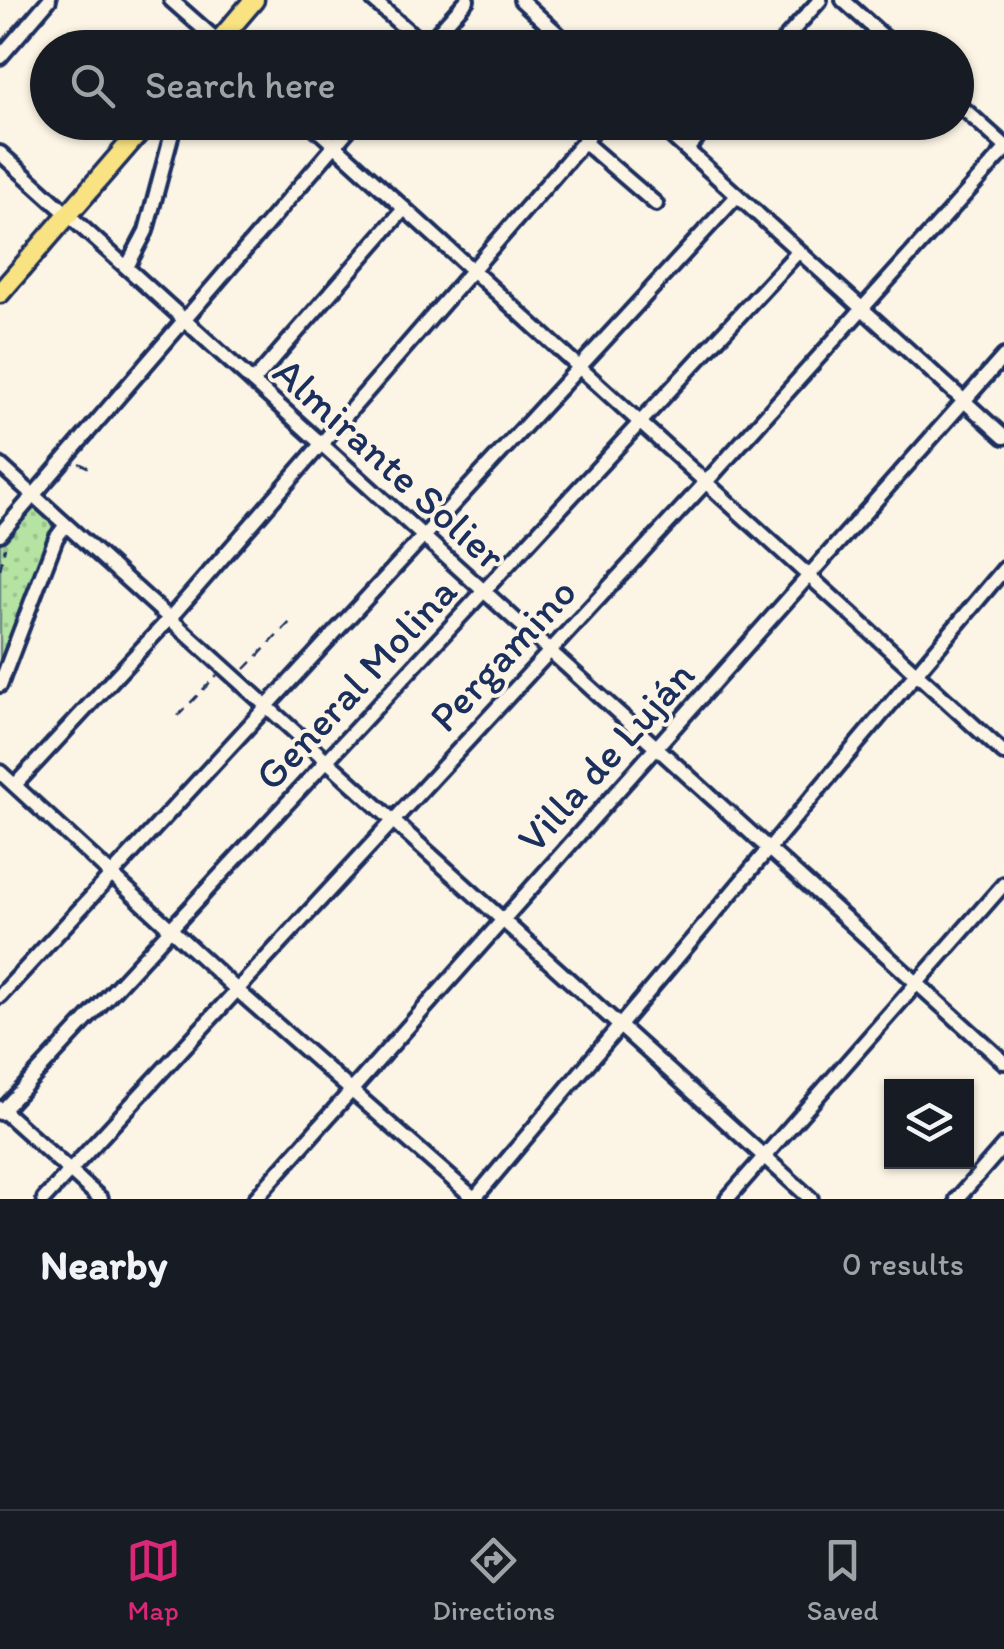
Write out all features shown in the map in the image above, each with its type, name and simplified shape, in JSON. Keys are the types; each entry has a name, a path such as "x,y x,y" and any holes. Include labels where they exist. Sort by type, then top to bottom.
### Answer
{"main road":[{"path":"231,30 254,0"},
{"path":"0,293 132,140"}],"street":[{"path":"0,57 50,0"},
{"path":"172,0 202,30"},
{"path":"373,0 406,30"},
{"path":"440,30 467,0"},
{"path":"520,0 553,30"},
{"path":"793,30 820,0"},
{"path":"843,0 876,30"},
{"path":"974,119 1004,148"},
{"path":"127,267 146,231 170,140"},
{"path":"329,140 1004,753"},
{"path":"0,534 339,140"},
{"path":"677,140 1004,437"},
{"path":"687,149 695,140"},
{"path":"15,785 170,618 584,142 656,204"},
{"name":"Pergamino","path":"44,1199 864,310 1004,148"},
{"name":"Almirante Solier","path":"0,153 1004,1062"},
{"path":"0,996 736,196"},
{"path":"253,382 404,208"},
{"name":"General Molina","path":"1,1110 798,252"},
{"name":"Villa de Luján","path":"255,1199 1004,356"},
{"path":"0,465 811,1199"},
{"path":"0,685 56,538 65,526"},
{"path":"0,772 237,990 474,1199 1004,569"},
{"path":"727,1199 1004,884"},
{"path":"1,1110 101,1199"},
{"path":"957,1199 1004,1146"}],"path":[{"path":"237,678 292,620"},
{"path":"178,716 225,667"}],"green space":[{"path":"36,509 51,522 54,533 0,670 0,544 27,510"}]}
